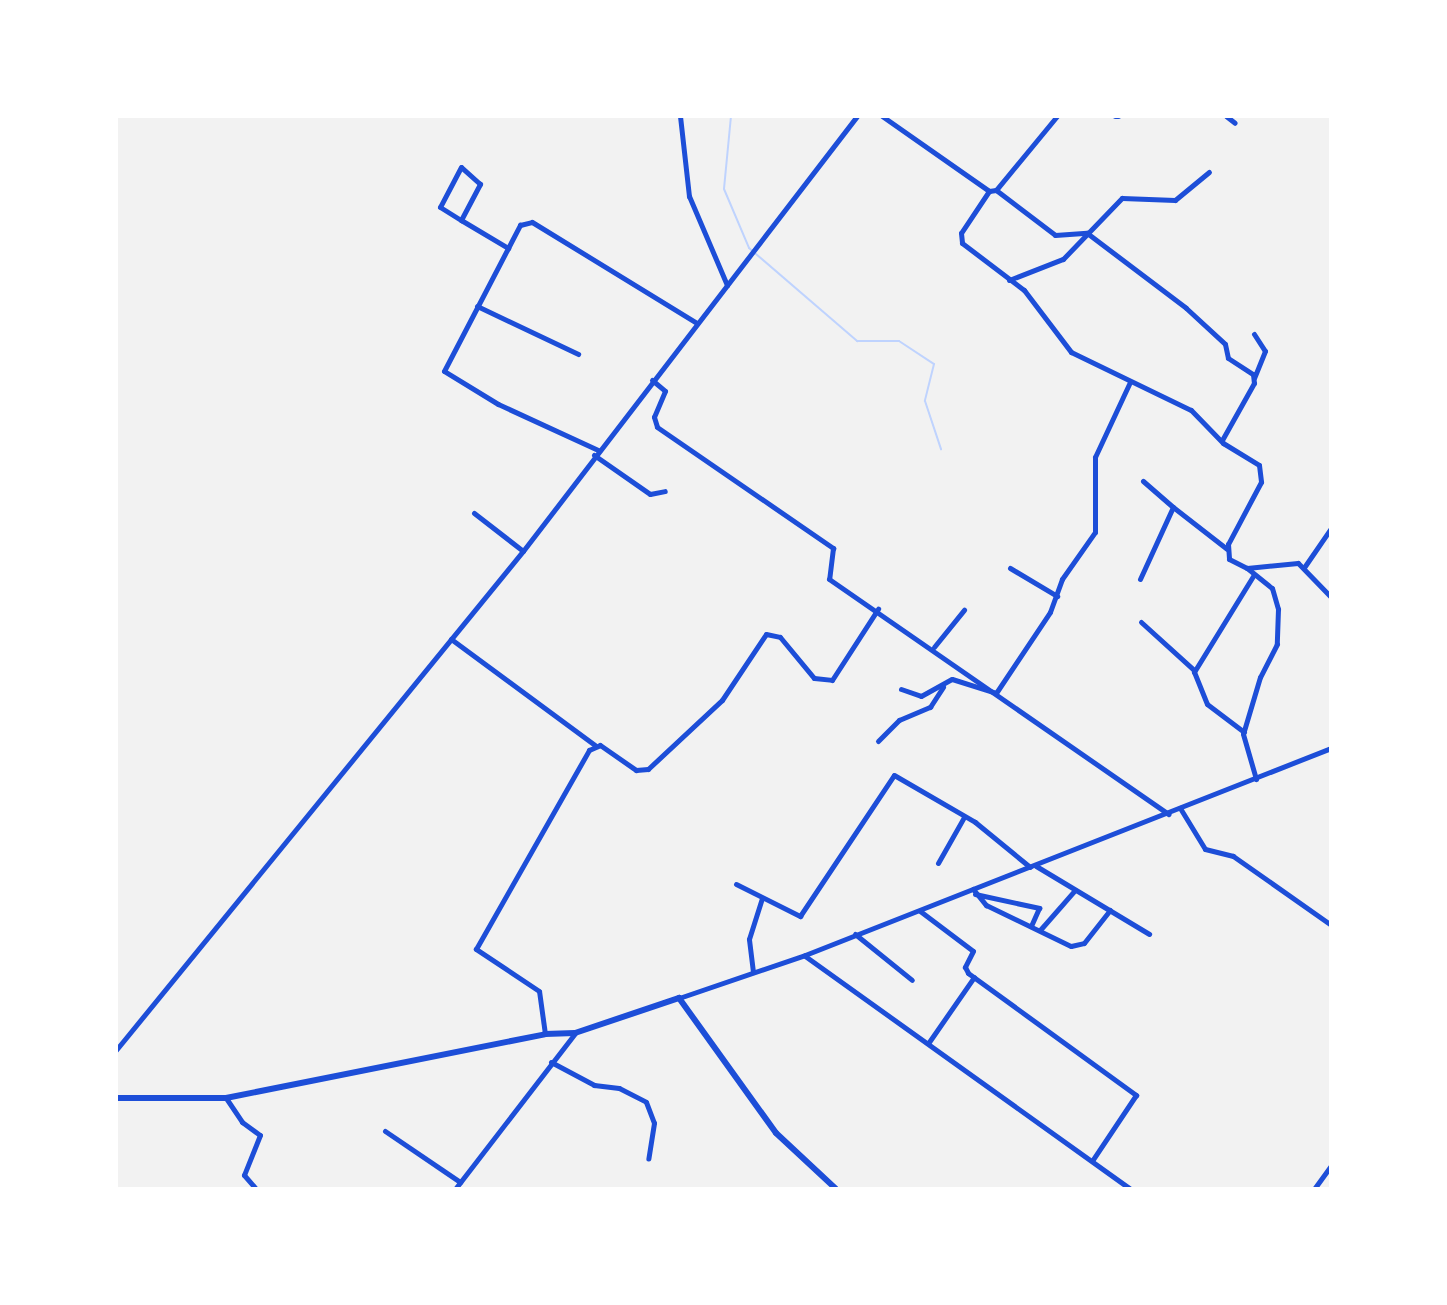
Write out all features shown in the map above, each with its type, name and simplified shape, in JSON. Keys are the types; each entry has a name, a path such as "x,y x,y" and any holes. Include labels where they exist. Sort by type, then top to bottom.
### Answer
{"street":[{"path":"680,116 689,196 727,285"},
{"path":"116,1050 523,551 857,116"},
{"path":"882,116 1055,235 1089,234 1186,308 1223,342 1226,356 1254,379"},
{"path":"1057,116 993,190 960,238 1024,290 1071,352 1130,382 1139,381 1191,410 1222,440 1254,461 1263,473 1227,549"},
{"path":"1226,116 1235,123"},
{"path":"461,220 480,184 461,167 440,207 461,220 508,248"},
{"path":"1008,280 1055,264 1089,234 1103,213 1122,198 1175,200 1209,172"},
{"path":"665,491 650,494 596,452 446,374 445,367 520,225 532,222 697,323"},
{"path":"477,306 578,354"},
{"path":"1222,440 1265,351 1254,334"},
{"path":"652,380 665,391 654,417 657,427 833,548 829,579 934,647 1169,814"},
{"path":"996,693 1057,596 1062,579 1095,532 1095,457 1130,382"},
{"path":"1143,481 1227,549 1232,563 1247,568 1283,561 1305,566 1331,597"},
{"path":"1140,579 1173,507"},
{"path":"474,513 523,551"},
{"path":"1305,566 1331,528"},
{"path":"1010,568 1057,596"},
{"path":"1247,568 1275,593 1279,636 1244,732 1256,779"},
{"path":"1194,670 1253,576"},
{"path":"451,639 596,745 636,770 648,769 722,700 766,634 780,637 810,674 826,681 838,674 878,609"},
{"path":"934,647 964,610"},
{"path":"1141,622 1194,670 1207,704 1244,732"},
{"path":"901,689 921,696 952,679 996,693"},
{"path":"878,741 899,720 930,707 943,686"},
{"path":"545,1034 539,991 476,949 548,815 596,745"},
{"path":"116,1098 226,1098 545,1034 575,1033 805,955 854,933 974,892 1032,866 1331,748"},
{"path":"736,884 793,916 803,914 894,775 964,817 1032,866 1149,934"},
{"path":"1180,808 1205,849 1233,856 1331,925"},
{"path":"938,863 964,817"},
{"path":"1040,930 1075,890"},
{"path":"974,892 1031,926 1080,945 1110,910"},
{"path":"974,892 1039,908 1031,926"},
{"path":"753,972 749,939 762,898"},
{"path":"919,911 973,951 965,967 974,977 1136,1095 1092,1161"},
{"path":"854,933 912,980"},
{"path":"805,955 1130,1189"},
{"path":"929,1042 974,977"},
{"path":"679,998 776,1133 836,1189"},
{"path":"455,1189 575,1033"},
{"path":"551,1062 594,1085 619,1088 646,1102 654,1123 648,1159"},
{"path":"226,1098 242,1122 260,1135 244,1175 256,1189"},
{"path":"385,1131 460,1182"},
{"path":"1314,1189 1331,1166"}],"waterway":[{"path":"731,116 724,189 749,248 857,341 899,341 934,364 925,401 941,449"}]}
